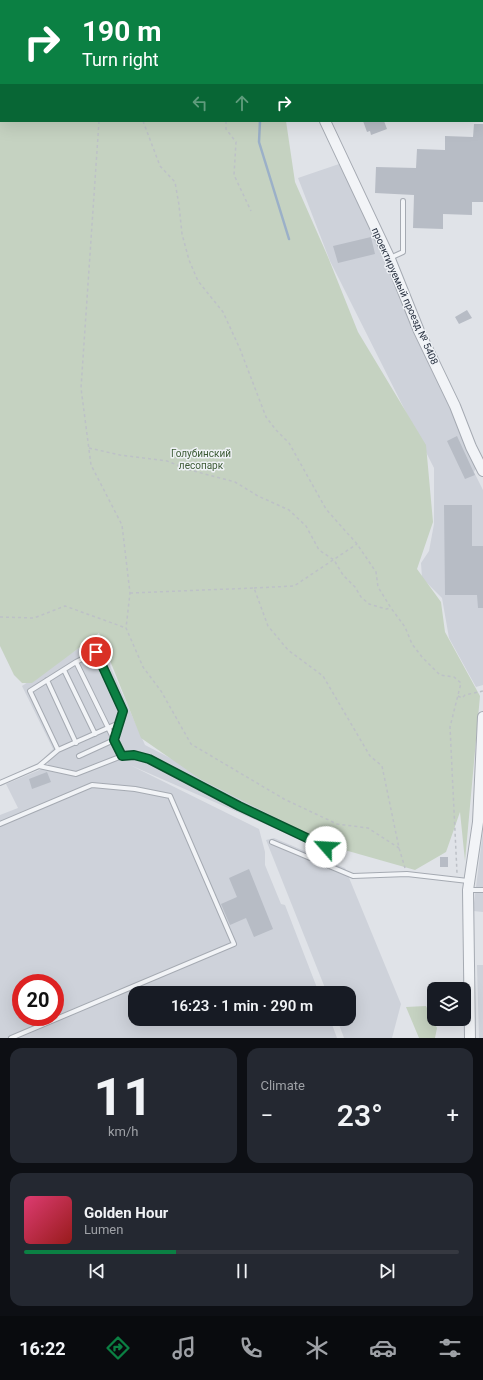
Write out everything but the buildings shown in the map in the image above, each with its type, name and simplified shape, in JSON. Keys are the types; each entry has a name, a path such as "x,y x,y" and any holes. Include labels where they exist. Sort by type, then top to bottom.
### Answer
{"street":[{"name":"проектируемый проезд № 5408","path":"325,122 390,259 420,331 455,406 471,447 482,468"},
{"path":"470,1038 468,886 478,822 483,717"}],"lane":[{"path":"390,259 403,252 403,201"},
{"path":"58,750 30,690 76,662 96,652 123,711 114,740 79,756"},
{"path":"76,662 122,756"},
{"path":"64,670 95,734"},
{"path":"47,680 76,742"},
{"path":"0,783 39,766 58,750 119,723"},
{"path":"39,766 76,774 122,756 134,755 149,759 239,806 326,847"},
{"path":"0,824 92,785 135,789 170,796 234,944 11,1038"},
{"path":"272,842 353,876 407,874 457,879 468,886 483,890"}],"path":[{"path":"99,122 81,388 92,465 122,525 130,593 126,628 143,667 161,691 191,744 284,800 337,824 368,828 399,848"},
{"path":"143,122 160,166 175,182 182,234 192,267 198,281 223,312 240,349 266,418 289,443 326,509 357,544 376,572 378,587 405,627 412,644 422,657 440,675 454,677 461,683 450,727 457,879"},
{"path":"226,122 226,129 236,142 234,175 251,211"},
{"path":"89,448 120,455 167,461 190,470 235,482 258,496 289,510 306,526 319,550 334,560 343,575 355,587 361,597 369,604 386,609 391,608"},
{"path":"130,593 294,586 357,544"},
{"path":"254,588 268,626 288,650 323,676 370,756 382,766 399,848 407,874"},
{"path":"0,617 34,618 65,606 126,628"},
{"path":"458,696 462,698 465,695 483,691"}],"shaded area":[{"path":"339,164 374,234 476,468 474,472 483,490 483,685 476,687 449,638 442,598 422,578 421,563 429,551 434,524 434,468 330,261 298,178"},
{"path":"97,636 145,745 330,841 324,850 130,765 259,829 265,852 265,865 281,904 285,905 316,986 128,986 128,1026 333,1026 337,1038 0,1038 0,815 18,808 6,784 49,766 44,758 53,749 22,686"},
{"path":"483,831 483,912 473,911"},
{"path":"274,838 345,868 401,1004 392,1038 344,1038 340,1026 356,1026 356,986 324,986 266,840"},
{"path":"477,965 483,965 483,1038 479,1038"}],"green space":[{"name":"Голубинский лесопарк","path":"0,122 286,122 295,182 328,257 358,332 426,445 433,522 417,569 441,602 445,632 480,696 465,861 460,812 446,852 415,870 334,847 200,779 141,738 99,633 32,683 22,683 14,675 0,646"},
{"path":"426,1006 427,1026 436,1026 437,1028 435,1038 419,1038 406,1007"}],"waterway":[{"path":"260,122 259,142 289,239"}],"route":[{"path":"96,652 123,711 114,740 122,756 134,755 149,759 239,806 326,847"}]}
